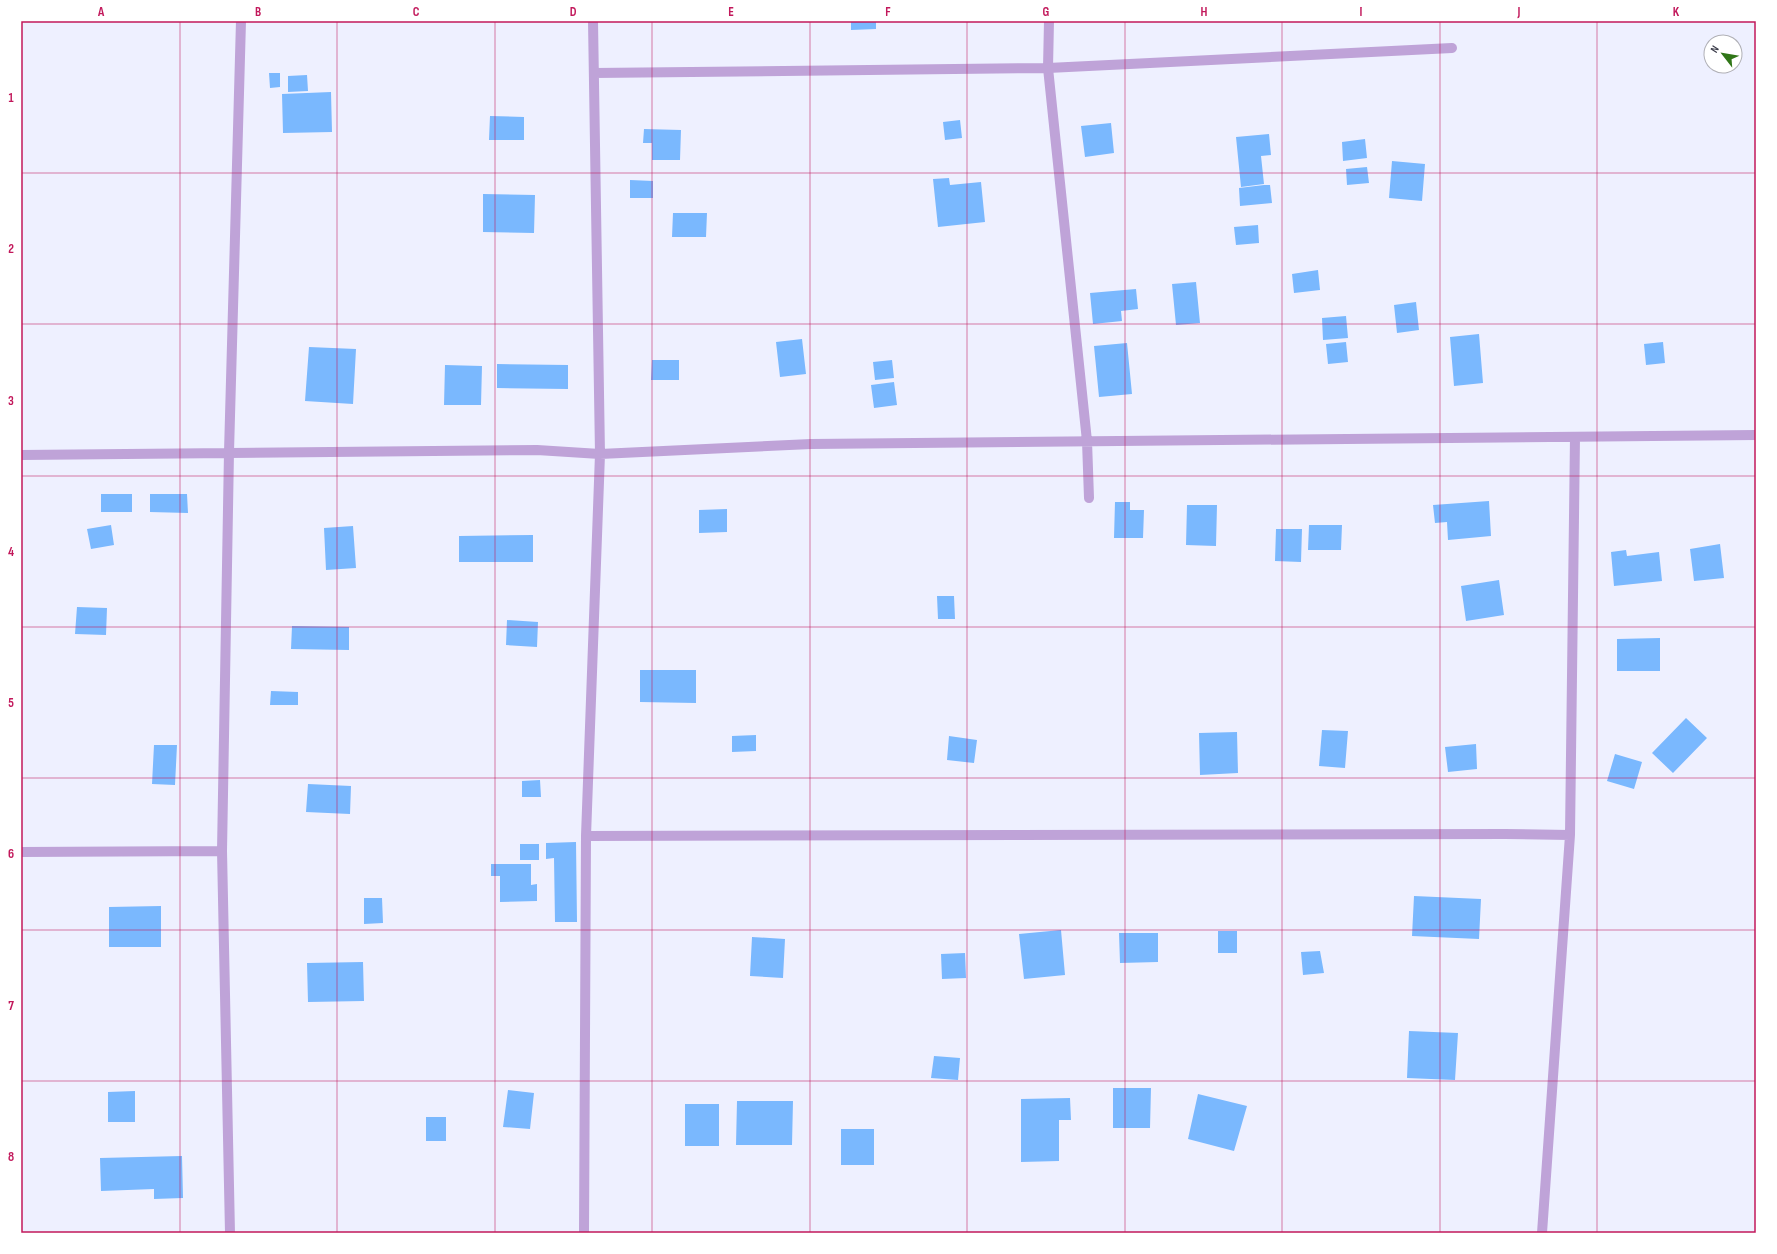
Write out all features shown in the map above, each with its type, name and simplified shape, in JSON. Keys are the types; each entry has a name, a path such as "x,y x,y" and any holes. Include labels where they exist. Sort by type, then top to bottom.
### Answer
{"street":[{"path":"230,1233 222,852 241,21"},
{"path":"584,1233 586,836 600,454 593,21"},
{"path":"1049,21 1048,68 1087,441 1089,498"},
{"path":"594,73 1048,68 1452,48"},
{"path":"21,455 537,450 600,454 811,444 1756,435"},
{"path":"1542,1233 1570,835 1576,436"},
{"path":"586,836 1570,835"},
{"path":"21,852 222,852"}],"building":[{"path":"851,21 876,21 876,29 851,30"},
{"path":"269,73 280,73 280,87 270,88"},
{"path":"307,75 308,91 288,92 288,76"},
{"path":"331,92 332,132 283,133 282,94"},
{"path":"490,116 524,117 524,140 489,140"},
{"path":"960,120 962,138 945,140 943,122"},
{"path":"1111,123 1114,153 1085,157 1081,126"},
{"path":"644,129 681,130 680,160 652,160 652,143 643,143"},
{"path":"1269,134 1271,155 1261,156 1264,184 1241,187 1236,137"},
{"path":"1365,139 1367,158 1343,161 1342,142"},
{"path":"1392,161 1425,164 1422,201 1389,198"},
{"path":"1367,167 1369,183 1347,185 1346,169"},
{"path":"949,178 950,185 981,182 985,222 938,227 933,179"},
{"path":"630,180 653,181 653,198 630,198"},
{"path":"1270,185 1272,203 1240,206 1239,188"},
{"path":"483,194 535,195 534,233 483,232"},
{"path":"673,213 707,213 706,237 672,237"},
{"path":"1258,225 1259,243 1236,245 1234,227"},
{"path":"1318,270 1320,290 1294,293 1292,274"},
{"path":"1196,282 1200,323 1176,325 1172,284"},
{"path":"1136,289 1138,309 1121,311 1122,321 1093,324 1090,293"},
{"path":"1416,302 1419,330 1397,333 1394,305"},
{"path":"1346,316 1348,338 1323,340 1322,318"},
{"path":"1479,334 1483,383 1454,386 1450,337"},
{"path":"802,339 806,374 780,377 776,342"},
{"path":"1346,342 1348,362 1328,364 1326,344"},
{"path":"1663,342 1665,363 1646,365 1644,344"},
{"path":"1127,343 1132,394 1099,397 1094,346"},
{"path":"309,347 356,349 353,404 305,401"},
{"path":"652,360 679,360 679,380 651,380"},
{"path":"892,360 894,378 875,380 873,362"},
{"path":"497,364 568,365 568,389 497,388"},
{"path":"445,365 482,366 481,405 444,405"},
{"path":"894,382 897,405 874,408 871,385"},
{"path":"101,494 132,494 132,512 101,512"},
{"path":"150,494 187,494 188,513 150,512"},
{"path":"1489,501 1491,536 1448,540 1447,522 1435,523 1433,505"},
{"path":"1115,502 1130,502 1130,510 1144,510 1143,538 1114,538"},
{"path":"1187,505 1217,505 1216,546 1186,545"},
{"path":"727,509 727,532 699,533 699,510"},
{"path":"111,525 114,545 91,549 87,529"},
{"path":"1309,525 1342,525 1341,550 1308,550"},
{"path":"353,526 356,568 326,570 324,528"},
{"path":"1276,529 1302,529 1301,562 1275,561"},
{"path":"533,535 533,562 459,562 459,536"},
{"path":"1720,544 1724,578 1694,581 1690,549"},
{"path":"1626,550 1627,556 1659,552 1662,581 1614,586 1611,552"},
{"path":"1499,580 1504,615 1466,621 1461,586"},
{"path":"937,596 954,596 955,619 938,619"},
{"path":"77,607 107,608 106,635 75,634"},
{"path":"507,620 538,622 537,647 506,645"},
{"path":"292,626 349,627 349,650 291,649"},
{"path":"1660,638 1660,671 1617,671 1617,639"},
{"path":"640,670 696,670 696,703 640,702"},
{"path":"271,691 298,692 298,705 270,705"},
{"path":"1686,718 1707,738 1673,773 1652,753"},
{"path":"1322,730 1348,731 1345,768 1319,766"},
{"path":"1237,732 1238,773 1200,775 1199,733"},
{"path":"756,735 756,751 732,752 732,736"},
{"path":"949,736 977,740 974,763 947,760"},
{"path":"1476,744 1477,769 1448,772 1445,747"},
{"path":"154,745 177,745 175,785 152,784"},
{"path":"1615,754 1642,762 1634,789 1607,781"},
{"path":"540,780 541,797 522,797 522,781"},
{"path":"308,784 351,786 350,814 306,812"},
{"path":"576,842 577,922 555,922 554,858 546,859 546,843"},
{"path":"520,844 539,844 539,860 520,860"},
{"path":"491,864 531,864 531,885 537,884 537,901 500,902 500,876 491,876"},
{"path":"1414,896 1481,899 1479,939 1412,936"},
{"path":"364,898 382,898 383,923 364,924"},
{"path":"161,906 161,947 109,947 109,907"},
{"path":"1061,930 1065,975 1024,979 1019,934"},
{"path":"1218,931 1237,931 1237,953 1218,953"},
{"path":"1119,933 1158,933 1158,962 1120,963"},
{"path":"752,937 785,939 783,978 750,976"},
{"path":"1320,951 1324,973 1303,975 1301,952"},
{"path":"965,953 966,978 942,979 941,954"},
{"path":"363,962 364,1001 308,1002 307,963"},
{"path":"1409,1031 1458,1033 1455,1080 1407,1078"},
{"path":"934,1056 960,1058 958,1080 931,1078"},
{"path":"1113,1088 1151,1088 1150,1128 1113,1128"},
{"path":"508,1090 534,1093 530,1129 503,1127"},
{"path":"135,1091 135,1122 108,1122 108,1092"},
{"path":"1198,1094 1247,1106 1234,1151 1188,1139"},
{"path":"1070,1098 1071,1120 1059,1120 1059,1161 1021,1162 1021,1099"},
{"path":"737,1101 793,1101 792,1145 736,1145"},
{"path":"685,1104 719,1104 719,1146 685,1146"},
{"path":"426,1117 446,1117 446,1141 426,1141"},
{"path":"841,1129 874,1129 874,1165 841,1165"},
{"path":"182,1156 183,1198 154,1199 154,1189 101,1191 100,1158"}]}
